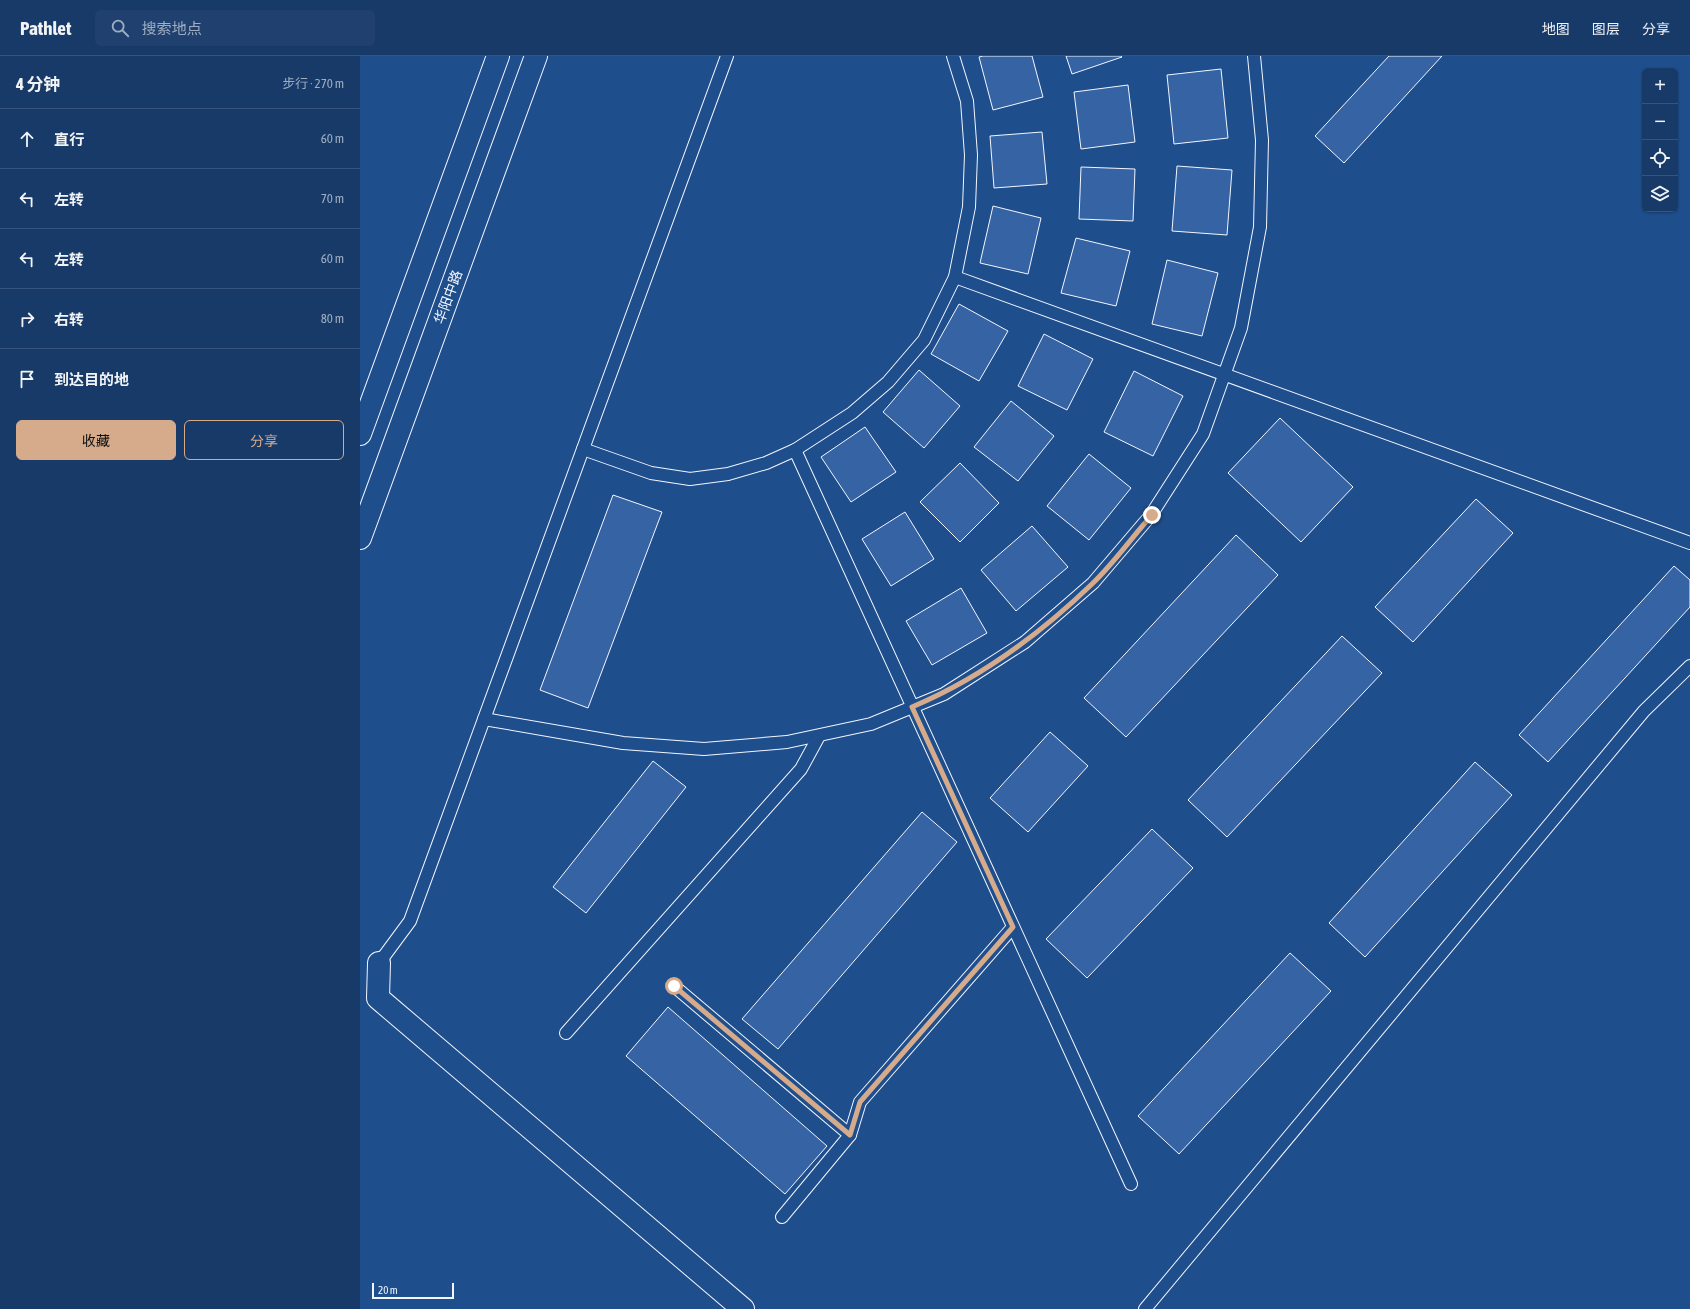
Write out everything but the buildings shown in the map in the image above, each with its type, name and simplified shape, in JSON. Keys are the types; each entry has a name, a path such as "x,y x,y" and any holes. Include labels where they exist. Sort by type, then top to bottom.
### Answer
{"main road":[{"path":"360,434 498,56"},
{"name":"华阳中路","path":"360,538 536,56"},
{"path":"379,963 378,998 743,1309"}],"lane":[{"path":"379,963 410,921 727,56"},
{"path":"583,449 651,473 690,479 728,474 766,463 795,450 852,413 888,382 924,340 955,277 969,207 971,155 967,100 953,56"},
{"path":"484,719 623,742 704,749 787,742 871,724 944,694 1025,642 1093,583 1152,515 1203,434 1241,328 1260,227 1262,140 1254,56"},
{"path":"955,277 1690,543"},
{"path":"795,450 1131,1184"},
{"path":"1145,1309 1644,711 1690,666"},
{"path":"566,1033 801,769 818,736"},
{"path":"782,1217 850,1135 860,1102 1013,927"},
{"path":"674,986 850,1135"}],"route":[{"path":"674,986 850,1135 860,1102 1013,927 912,707 944,694 1025,642 1093,583 1152,515"}]}
